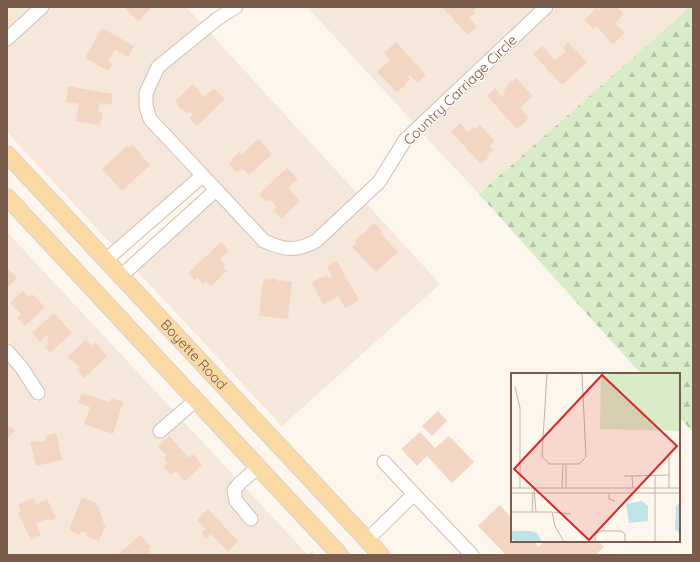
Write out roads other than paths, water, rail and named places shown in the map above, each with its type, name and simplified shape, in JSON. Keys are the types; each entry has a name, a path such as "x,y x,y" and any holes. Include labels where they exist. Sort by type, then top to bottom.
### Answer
{"main road":[{"name":"Boyette Road","path":"7,154 381,555"},
{"path":"7,197 340,555"}],"street":[{"path":"7,39 42,7"},
{"name":"Country Carriage Circle","path":"236,7 217,19 158,67 146,93 146,106 150,119 264,241 277,247 290,249 304,247 316,241 379,182 405,140 546,7"},
{"path":"106,260 202,176"},
{"path":"121,276 216,190"},
{"path":"7,351 22,368 38,393"},
{"path":"160,431 196,400"},
{"path":"384,462 472,555"},
{"path":"251,519 236,501 234,490 258,467"},
{"path":"367,540 414,494"}]}
